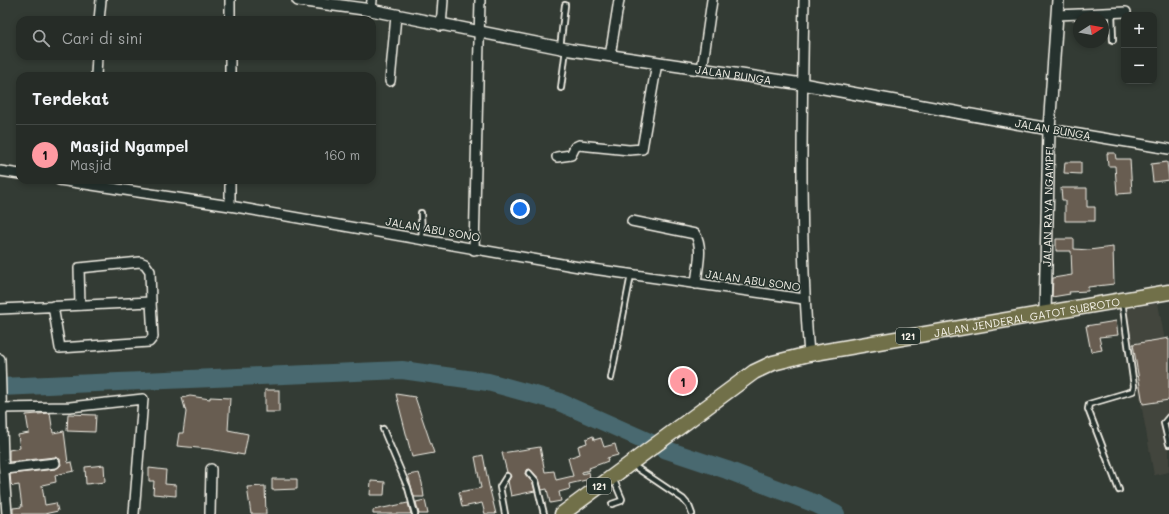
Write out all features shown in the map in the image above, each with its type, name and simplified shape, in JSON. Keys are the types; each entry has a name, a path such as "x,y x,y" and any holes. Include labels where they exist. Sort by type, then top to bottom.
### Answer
{"main road":[{"name":"JALAN JENDERAL GATOT SUBROTO","path":"633,461 754,372 773,363 809,354 1169,292"},
{"name":"121","path":"562,514 633,461"}],"street":[{"path":"100,16 101,0"},
{"path":"230,0 230,16"},
{"name":"JALAN BUNGA","path":"298,0 372,5 396,16 563,49 802,84 1169,149"},
{"path":"441,26 443,0"},
{"path":"474,250 480,0"},
{"path":"610,56 619,0"},
{"path":"702,70 712,0"},
{"path":"804,0 802,84 804,299 809,354"},
{"name":"JALAN RAYA NGAMPEL","path":"1045,314 1049,128 1058,0"},
{"path":"1057,14 1121,12"},
{"path":"390,81 396,16"},
{"path":"96,72 97,60"},
{"path":"230,60 230,72"},
{"path":"557,157 571,155 575,147 579,145 629,150 642,149 657,63"},
{"path":"0,171 16,173"},
{"name":"JALAN ABU SONO","path":"84,184 230,206 422,239 474,250 631,275 804,299"},
{"path":"230,184 230,206"},
{"path":"632,221 695,234 699,243 700,251 696,284"},
{"path":"53,306 59,347 63,349 151,341 153,337 150,271 145,264 140,262 79,268 80,305"},
{"path":"0,309 151,302"},
{"path":"0,359 3,463 7,514"},
{"path":"1,406 70,407 143,399 134,514"},
{"path":"3,463 55,463"},
{"path":"210,514 211,469"}],"lane":[{"path":"561,88 566,5"},
{"path":"1112,13 1113,40"},
{"path":"420,213 422,239"},
{"path":"611,378 631,275"},
{"path":"1119,490 1088,409 1089,404 1133,391 1134,386 1122,300"},
{"path":"1169,417 1164,423 1169,444"},
{"path":"383,429 408,488 415,514"},
{"path":"633,461 683,499 689,506 692,514"},
{"path":"529,473 536,481 544,514"},
{"path":"505,514 500,487 507,476"},
{"path":"612,476 622,499 621,501 612,504"}],"shaded area":[{"path":"1158,303 1169,363 1169,472 1154,475 1124,309"}],"building":[{"path":"1107,153 1115,153 1116,159 1130,159 1132,193 1117,194 1115,166 1108,166"},
{"path":"1065,162 1081,162 1081,174 1064,173"},
{"path":"1167,162 1169,180 1153,182 1151,164"},
{"path":"1061,188 1087,188 1087,207 1095,207 1095,221 1065,221 1065,200 1062,200"},
{"path":"1056,239 1074,239 1074,249 1089,250 1113,247 1114,284 1088,287 1088,291 1069,292 1070,294 1052,297 1053,278 1072,275 1071,251 1056,251"},
{"path":"1116,321 1118,335 1099,337 1102,350 1091,352 1086,326"},
{"path":"1169,338 1169,400 1143,404 1133,344"},
{"path":"265,390 279,390 279,412 265,412"},
{"path":"396,394 415,397 434,453 412,457"},
{"path":"190,396 210,399 210,397 230,398 228,430 248,434 244,455 209,449 177,446 179,433 183,433 186,412 182,398"},
{"path":"50,413 53,433 64,431 68,463 72,462 74,471 55,475 56,482 42,485 45,505 56,503 58,511 44,514 13,514 13,508 22,507 19,485 13,486 11,484 10,474 56,469 61,465 60,459 55,457 9,462 9,450 20,448 18,435 29,433 26,415"},
{"path":"68,414 96,415 95,432 67,431"},
{"path":"593,436 594,440 601,438 604,447 615,444 618,455 607,458 608,461 589,468 590,470 582,472 582,474 589,472 590,479 569,484 570,489 559,492 561,501 550,503 547,489 542,490 539,479 530,469 526,470 525,474 533,483 535,491 511,496 508,481 511,476 507,472 502,453 540,447 545,472 554,471 556,480 573,476 568,458 580,454 578,446 587,443 586,439"},
{"path":"483,455 496,514 485,514 482,503 462,507 459,492 481,488 475,457"},
{"path":"104,465 105,482 86,484 85,467"},
{"path":"149,468 166,470 165,484 176,485 176,496 153,494 154,481 149,481"},
{"path":"419,473 424,497 414,497 408,475"},
{"path":"272,479 297,479 297,489 272,490"},
{"path":"371,481 385,482 384,495 370,495"},
{"path":"265,486 266,514 251,514 247,487"},
{"path":"425,500 428,514 419,514 416,502"},
{"path":"408,503 411,514 373,514 373,510"}],"waterway":[{"path":"0,387 402,370 488,382 557,401 667,450 727,470 816,504 836,514"}],"place":[{"name":"Masjid Ngampel","path":"683,381"}]}
